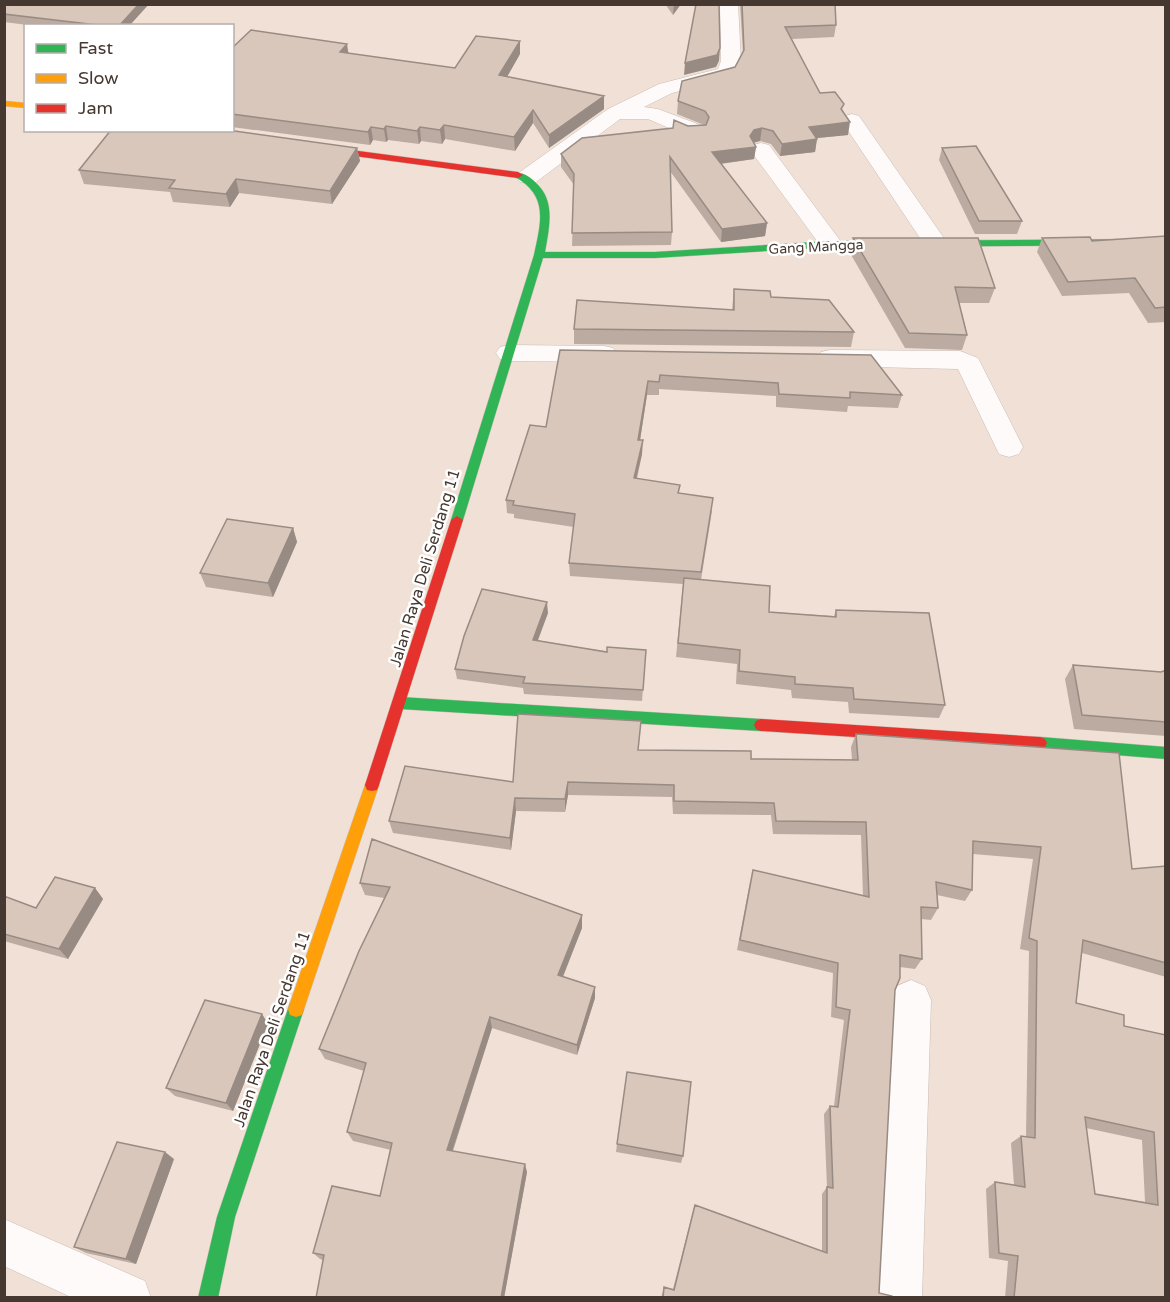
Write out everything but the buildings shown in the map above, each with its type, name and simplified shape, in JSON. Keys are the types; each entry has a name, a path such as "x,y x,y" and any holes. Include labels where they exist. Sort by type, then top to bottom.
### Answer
{"street":[{"path":"304,147 485,169 528,177 615,113 666,88 714,78 726,73 731,61 729,4"},
{"path":"4,104 24,106"},
{"path":"615,113 651,113 695,131"},
{"path":"852,120 936,244"},
{"path":"761,150 831,244"},
{"name":"Jalan Raya Deli Serdang 11","path":"208,1298 226,1217 400,703 539,255 546,201 541,188 528,177"},
{"name":"Gang Mangga","path":"539,255 655,255 831,244 1166,242"},
{"path":"509,353 632,355"},
{"path":"807,357 960,360 969,364 1009,447"},
{"path":"400,703 934,735 1166,753"},
{"path":"898,1298 911,1000"},
{"path":"4,1242 128,1298"}],"traffic: fast":[{"path":"457,520 539,255 545,209 538,189 530,181 518,175"},
{"path":"539,255 655,255 831,244 1166,242"},
{"path":"400,703 761,725"},
{"path":"1040,743 1166,753"},
{"path":"208,1298 226,1217 296,1009"}],"traffic: slow":[{"path":"4,103 24,106"},
{"path":"296,1009 372,785"}],"traffic: jam":[{"path":"313,148 518,175"},
{"path":"372,785 457,520"},
{"path":"761,725 1040,743"}]}
